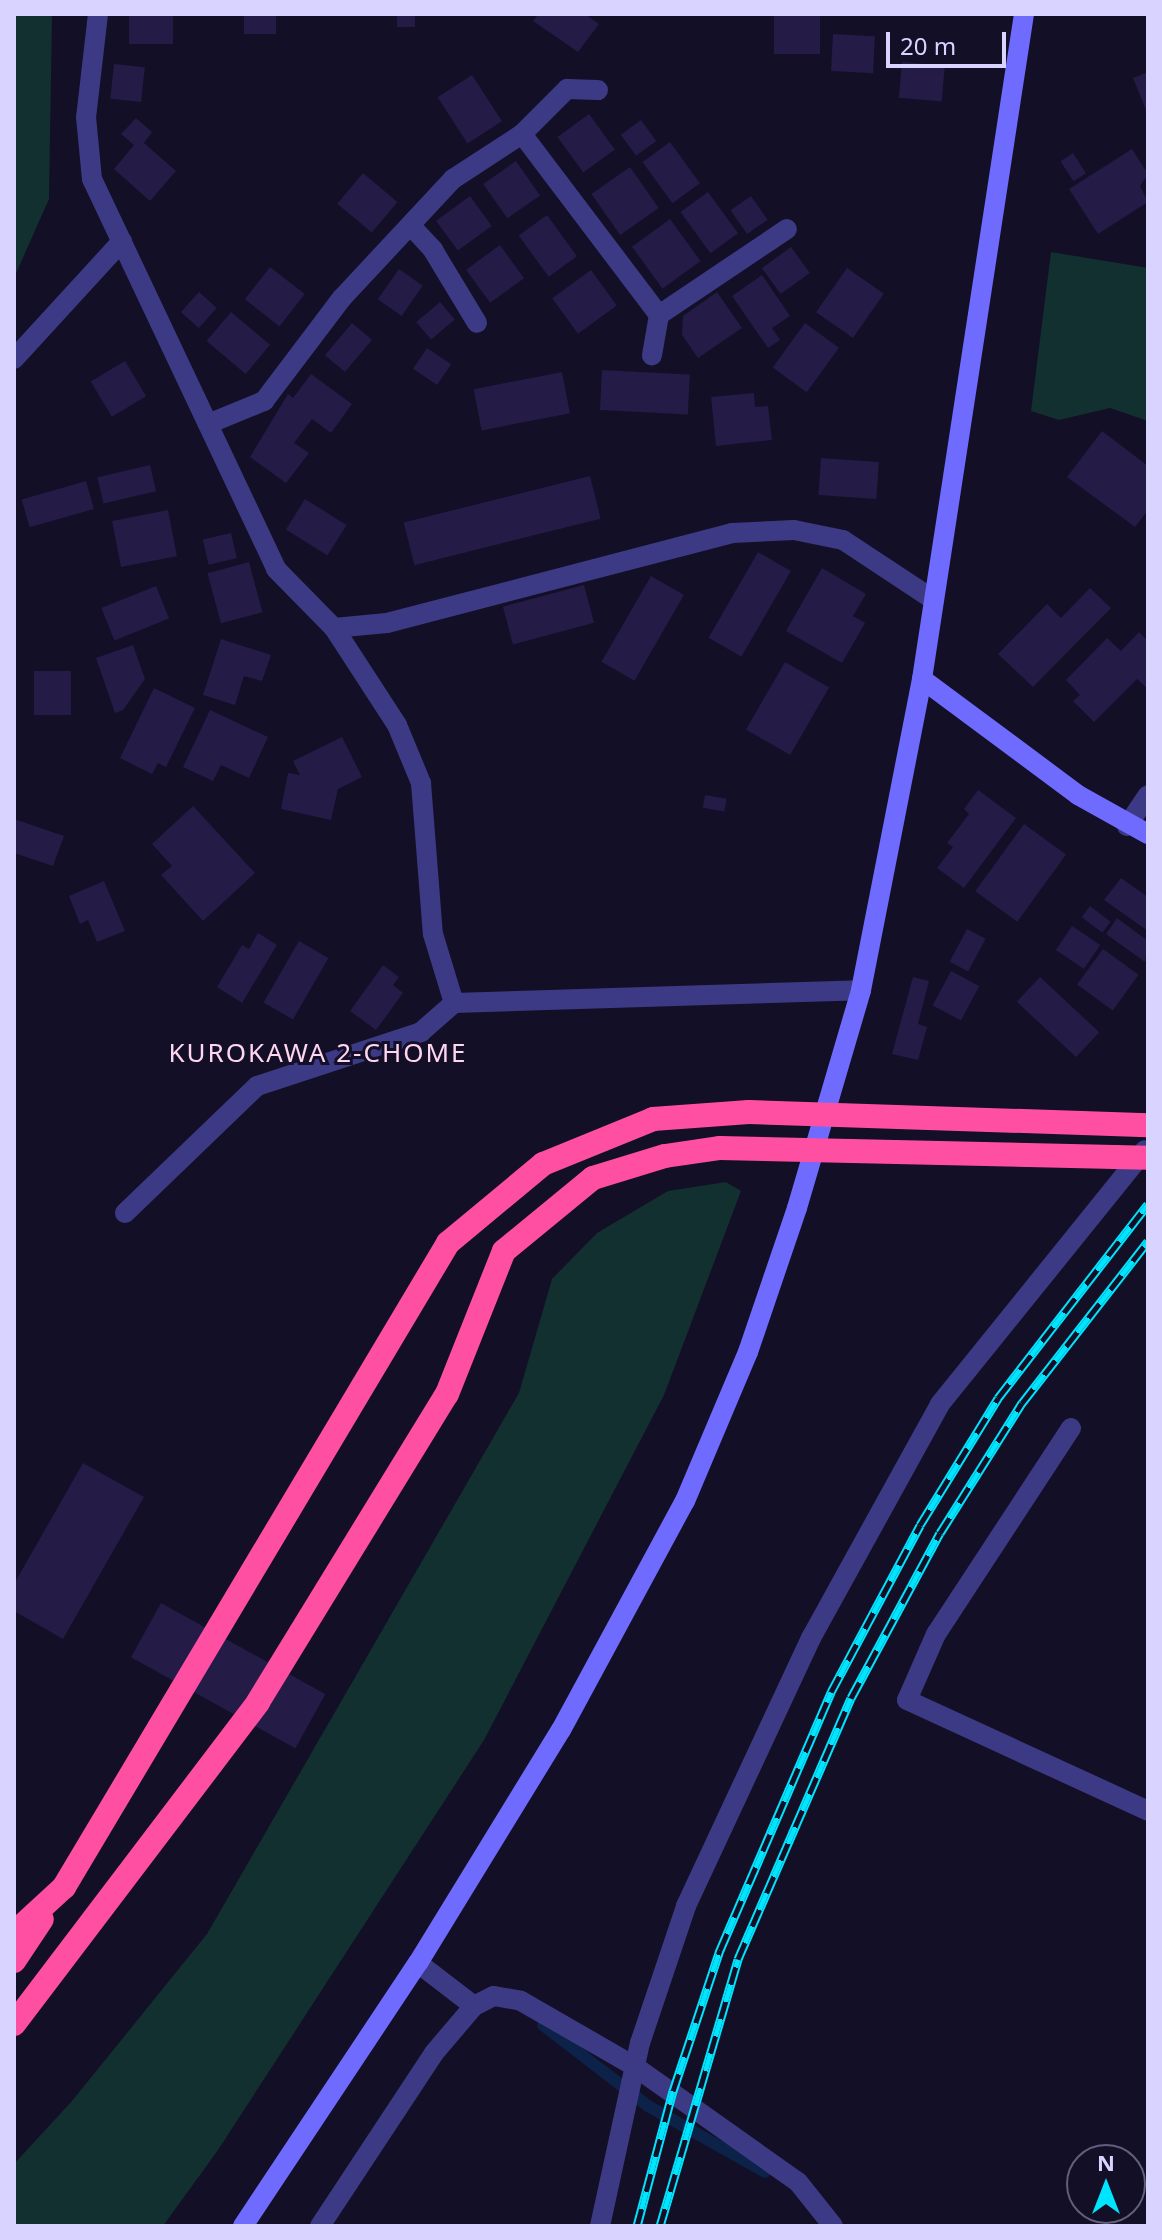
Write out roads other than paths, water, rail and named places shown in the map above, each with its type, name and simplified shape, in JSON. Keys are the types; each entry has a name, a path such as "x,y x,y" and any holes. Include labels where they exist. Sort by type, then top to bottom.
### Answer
{"highway":[{"path":"14,1961 64,1887 448,1243 543,1164 653,1119 749,1112 1148,1125"},
{"path":"14,2024 258,1702 447,1394 504,1251 593,1178 665,1156 720,1148 1148,1158"},
{"path":"14,1933 64,1887"}],"street":[{"path":"98,14 86,117 92,179 276,569 334,628 397,725 421,783 433,934 454,1003"},
{"path":"243,2226 418,1963 561,1730 685,1501 748,1352 788,1237 861,990 922,679 931,598 1024,14"},
{"path":"208,424 264,401 342,298 453,179 522,134 567,89 598,90"},
{"path":"522,134 659,315"},
{"path":"411,226 433,250 477,323"},
{"path":"652,355 659,315 787,229"},
{"path":"14,359 122,241"},
{"path":"334,628 387,623 748,532 794,530 843,540 931,598"},
{"path":"922,679 1127,826 1148,834"},
{"path":"1127,826 1148,795"},
{"path":"125,1213 257,1086 421,1032 454,1003 861,990"},
{"path":"600,2226 634,2066 692,1892 811,1638 940,1404 1148,1147"},
{"path":"1071,1428 936,1634 907,1700 1148,1811"},
{"path":"418,1963 474,2006"},
{"path":"320,2226 434,2053 474,2006 494,1996 521,2001 634,2066 798,2182 833,2226"}],"waterway":[{"path":"543,2025 648,2106 765,2172"}],"railway":[{"path":"637,2226 673,2091 720,1950 831,1692 920,1525 998,1398 1148,1204"},
{"path":"660,2226 738,1959 851,1698 940,1533 1022,1403 1148,1241"}],"district":[{"name":"KUROKAWA 2-CHOME","path":"318,1053"}]}
